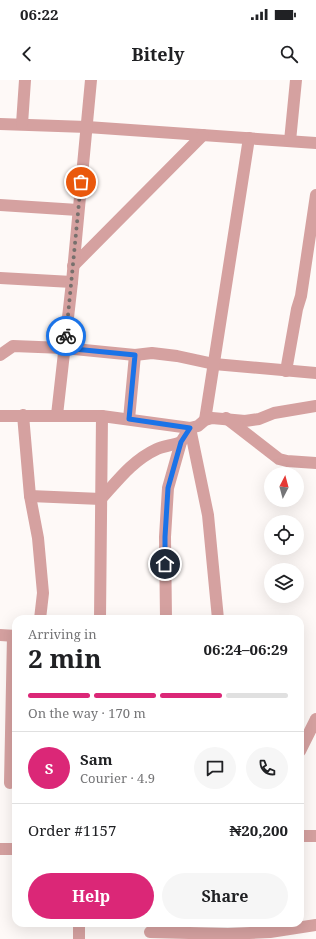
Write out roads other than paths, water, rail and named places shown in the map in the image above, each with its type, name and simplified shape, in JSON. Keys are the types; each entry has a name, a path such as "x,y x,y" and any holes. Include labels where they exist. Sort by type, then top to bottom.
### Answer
{"street":[{"path":"22,124 25,80"},
{"path":"57,415 72,282 91,80"},
{"path":"290,141 296,80"},
{"path":"0,124 87,127 316,142"},
{"path":"73,266 203,135"},
{"path":"205,420 249,138"},
{"path":"286,370 297,309 301,296 316,195"},
{"path":"0,205 78,210"},
{"path":"0,278 72,282"},
{"path":"0,355 13,346 64,348 135,355 152,353 214,364 316,373"},
{"path":"129,419 135,355"},
{"path":"0,416 102,416 190,428 198,426 205,420 212,418 245,420 259,419 274,413 316,406"},
{"path":"23,415 30,496 38,538 43,594 40,615"},
{"path":"100,615 102,416"},
{"path":"226,418 279,459 316,463"},
{"path":"166,615 165,537 168,488 181,442 190,428"},
{"path":"190,428 208,515 218,615"},
{"path":"101,499 122,474 140,458 158,449 181,442"},
{"path":"30,496 101,499"},
{"path":"0,635 12,636"},
{"path":"9,783 12,695"},
{"path":"304,743 316,719"},
{"path":"304,836 316,836"},
{"path":"0,849 12,849"},
{"path":"304,926 316,925"},
{"path":"79,927 79,939"},
{"path":"150,931 228,932 285,927"}]}
